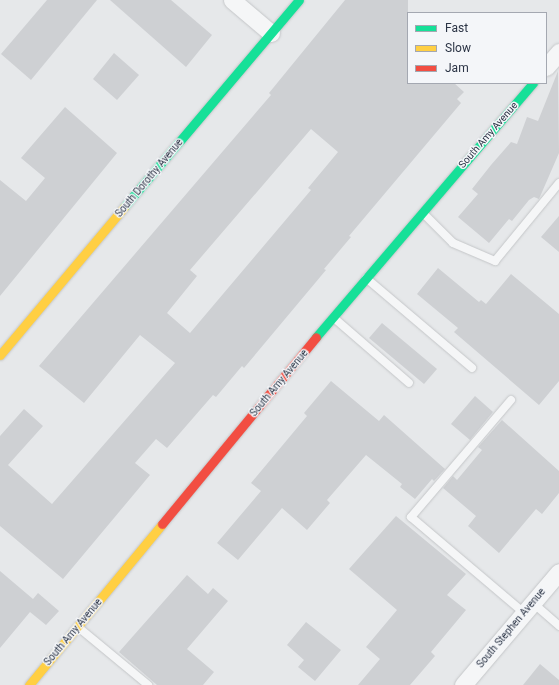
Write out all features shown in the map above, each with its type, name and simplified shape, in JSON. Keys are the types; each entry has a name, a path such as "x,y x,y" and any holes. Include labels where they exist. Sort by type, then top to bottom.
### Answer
{"street":[{"path":"232,0 270,33"},
{"name":"South Dorothy Avenue","path":"0,355 299,0"},
{"path":"547,66 559,52"},
{"name":"South Amy Avenue","path":"29,685 366,277 531,84"},
{"name":"South Stephen Avenue","path":"463,685 559,572"}],"lane":[{"path":"422,212 453,243 495,261 559,183"},
{"path":"366,277 472,368"},
{"path":"334,317 409,383"},
{"path":"511,400 411,517 528,608 559,626"},
{"path":"77,626 148,685"}],"building":[{"path":"47,0 97,0 31,80 1,54"},
{"path":"110,0 171,0 212,35 186,67"},
{"path":"345,0 408,0 407,84 455,84 464,92 457,99 461,103 349,236 351,237 324,269 326,270 244,368 242,366 216,397 213,395 167,448 156,439 135,463 150,475 63,579 0,526 0,436 24,409 43,426 8,465 52,504 175,363 140,335 84,403 39,366 271,95 269,93","holes":["311,129 338,152 308,188 311,190 190,333 167,313 197,276 190,270"]},
{"path":"114,53 139,75 117,100 93,79"},
{"path":"558,71 559,153 539,199 534,197 529,200 512,221 509,219 489,243 458,217 478,194 472,189 491,165 511,142 517,144 527,117 538,121"},
{"path":"65,107 117,153 0,296 0,180 26,201 45,178 21,158"},
{"path":"559,216 559,252 541,237"},
{"path":"438,268 479,302 481,300 486,304 511,274 559,314 559,381 539,405 454,332 458,328 417,294"},
{"path":"382,323 437,369 424,384 369,338"},
{"path":"331,381 379,421 384,415 445,469 434,481 432,479 415,499 400,487 402,484 366,455 327,500 330,503 307,530 282,508 238,560 217,543 261,491 251,483 307,416 304,413"},
{"path":"475,396 493,412 470,440 451,424"},
{"path":"502,420 559,471 559,493 542,514 536,509 499,553 468,526 476,516 443,488 453,476 457,480 482,450 478,447"},
{"path":"396,516 466,574 447,595 466,610 431,652 435,656 410,685 358,685 380,659 366,647 397,610 349,569"},
{"path":"0,571 33,599 38,593 59,611 46,625 30,612 0,648"},
{"path":"187,575 208,594 213,588 228,601 187,649 214,672 203,685 157,685 119,652"},
{"path":"306,622 341,650 315,681 298,667 304,660 287,645"},
{"path":"540,664 559,680 559,685 523,685"}],"traffic: fast":[{"path":"124,207 299,0"},
{"path":"316,337 532,84"}],"traffic: slow":[{"path":"0,355 124,207"},
{"path":"29,685 162,524"}],"traffic: jam":[{"path":"162,524 316,337"}]}
